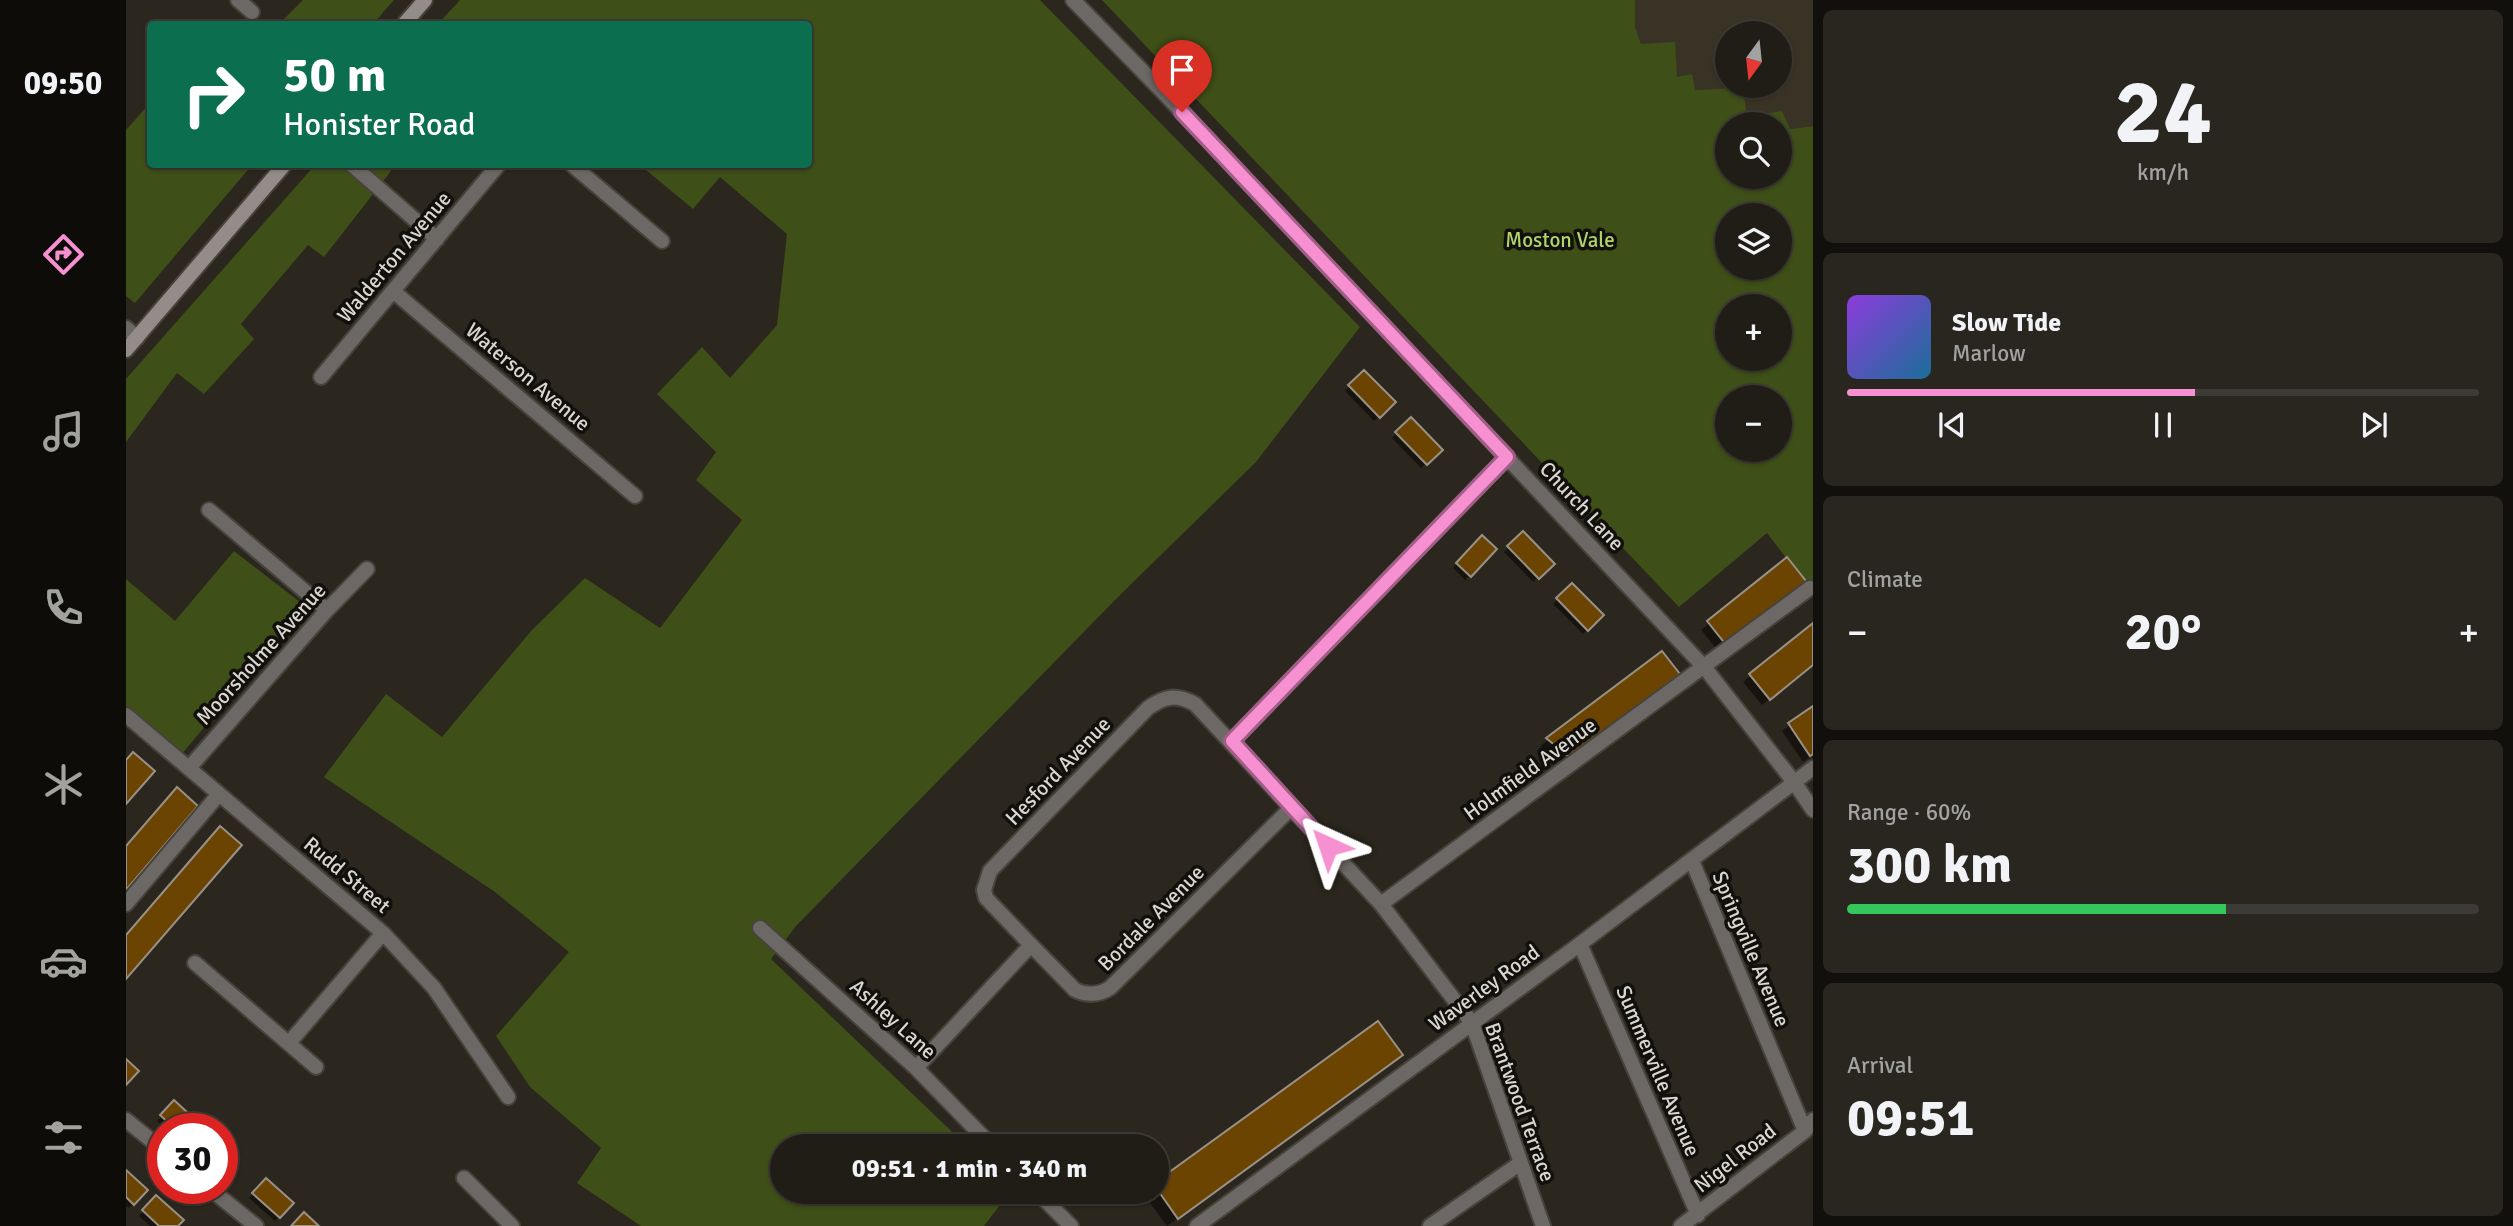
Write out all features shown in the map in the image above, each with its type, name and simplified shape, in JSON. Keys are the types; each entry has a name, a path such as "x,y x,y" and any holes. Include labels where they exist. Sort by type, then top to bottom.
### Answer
{"main road":[{"path":"407,21 425,0"},
{"path":"126,350 132,333 281,168"}],"street":[{"path":"238,0 251,12"},
{"name":"Church Lane","path":"1073,0 1163,92 1705,668 1813,810"},
{"path":"356,168 437,239"},
{"name":"Walderton Avenue","path":"321,377 496,168"},
{"path":"576,168 662,241"},
{"name":"Waterson Avenue","path":"393,291 635,496"},
{"path":"1232,741 1507,457"},
{"path":"209,510 327,610"},
{"name":"Moorsholme Avenue","path":"189,768 327,610 367,569"},
{"name":"Holmfield Avenue","path":"1381,905 1810,589"},
{"name":"Hesford Avenue","path":"1031,945 985,898 984,890 990,871 1148,708 1159,700 1172,696 1184,698 1195,704 1232,741"},
{"name":"Rudd Street","path":"128,720 189,768 383,933 433,988 508,1097"},
{"name":"Brantwood Terrace","path":"1232,741 1381,905 1472,1023 1519,1164 1543,1226"},
{"name":"Waverley Road","path":"1197,1226 1692,861 1813,768"},
{"path":"126,904 219,794"},
{"name":"Bordale Avenue","path":"1031,945 1075,990 1083,994 1102,993 1292,807"},
{"name":"Springville Avenue","path":"1692,861 1809,1125"},
{"name":"Ashley Lane","path":"760,928 916,1068 980,1134"},
{"path":"289,1043 383,933"},
{"name":"Summerville Avenue","path":"1580,944 1698,1215"},
{"path":"916,1068 1031,945"},
{"path":"195,963 316,1067"},
{"path":"126,1120 147,1137"},
{"name":"Nigel Road","path":"1681,1226 1809,1125"},
{"path":"1430,1226 1519,1164"},
{"path":"464,1178 512,1226"},
{"path":"229,1204 256,1226"},
{"path":"1049,1204 1071,1226"}],"shaded area":[{"path":"1635,0 1813,0 1813,126 1792,129 1792,112 1737,112 1695,90 1641,44 1635,27"}],"green space":[{"path":"303,0 394,0 376,21 282,21"},
{"path":"460,0 1040,0 1360,327 1256,462 1120,595 796,926 771,959 954,1134 770,1134 770,1204 1001,1204 984,1226 641,1226 577,1183 601,1148 530,1087 496,1036 569,952 495,892 324,777 386,694 442,737 531,631 585,578 660,628 742,520 696,480 716,452 657,394 702,347 730,378 777,325 787,234 720,177 693,209 644,168 812,168 812,21 441,21"},
{"name":"Moston Vale","path":"1102,0 1635,0 1635,27 1641,44 1675,42 1677,77 1692,74 1695,90 1715,89 1715,98 1744,98 1746,112 1715,112 1715,189 1792,189 1792,129 1813,126 1813,593 1767,533 1679,607"},
{"path":"147,106 147,168 249,168 135,303 126,296 126,130"},
{"path":"312,168 390,168 391,171 324,257 308,245 241,324 254,339 204,394 177,373 126,442 126,379"},
{"path":"234,551 305,606 181,755 126,707 126,579 175,621"}],"building":[{"path":"1364,370 1396,402 1380,418 1348,385"},
{"path":"1411,417 1443,450 1427,465 1395,432"},
{"path":"1523,531 1555,564 1539,579 1507,546"},
{"path":"1482,535 1497,549 1471,577 1456,563"},
{"path":"1787,557 1806,581 1727,646 1707,621"},
{"path":"1572,583 1604,615 1588,631 1556,598"},
{"path":"1813,623 1813,665 1770,700 1749,674"},
{"path":"1662,651 1680,674 1569,757 1546,738"},
{"path":"1813,706 1813,754 1810,756 1788,723"},
{"path":"133,752 155,771 126,804 126,760"},
{"path":"177,787 198,806 126,890 126,846"},
{"path":"220,826 242,845 126,979 126,935"},
{"path":"1378,1021 1403,1055 1178,1219 1168,1204 1169,1172"},
{"path":"126,1059 139,1071 126,1085"},
{"path":"174,1100 188,1113 162,1113"},
{"path":"126,1170 147,1191 134,1205 126,1197"},
{"path":"266,1178 294,1203 280,1218 252,1193"},
{"path":"148,1204 166,1204 184,1220 178,1226 159,1226 142,1210"},
{"path":"304,1212 319,1226 291,1226"}],"route":[{"path":"1182,112 1507,457 1232,741 1328,846"}]}
